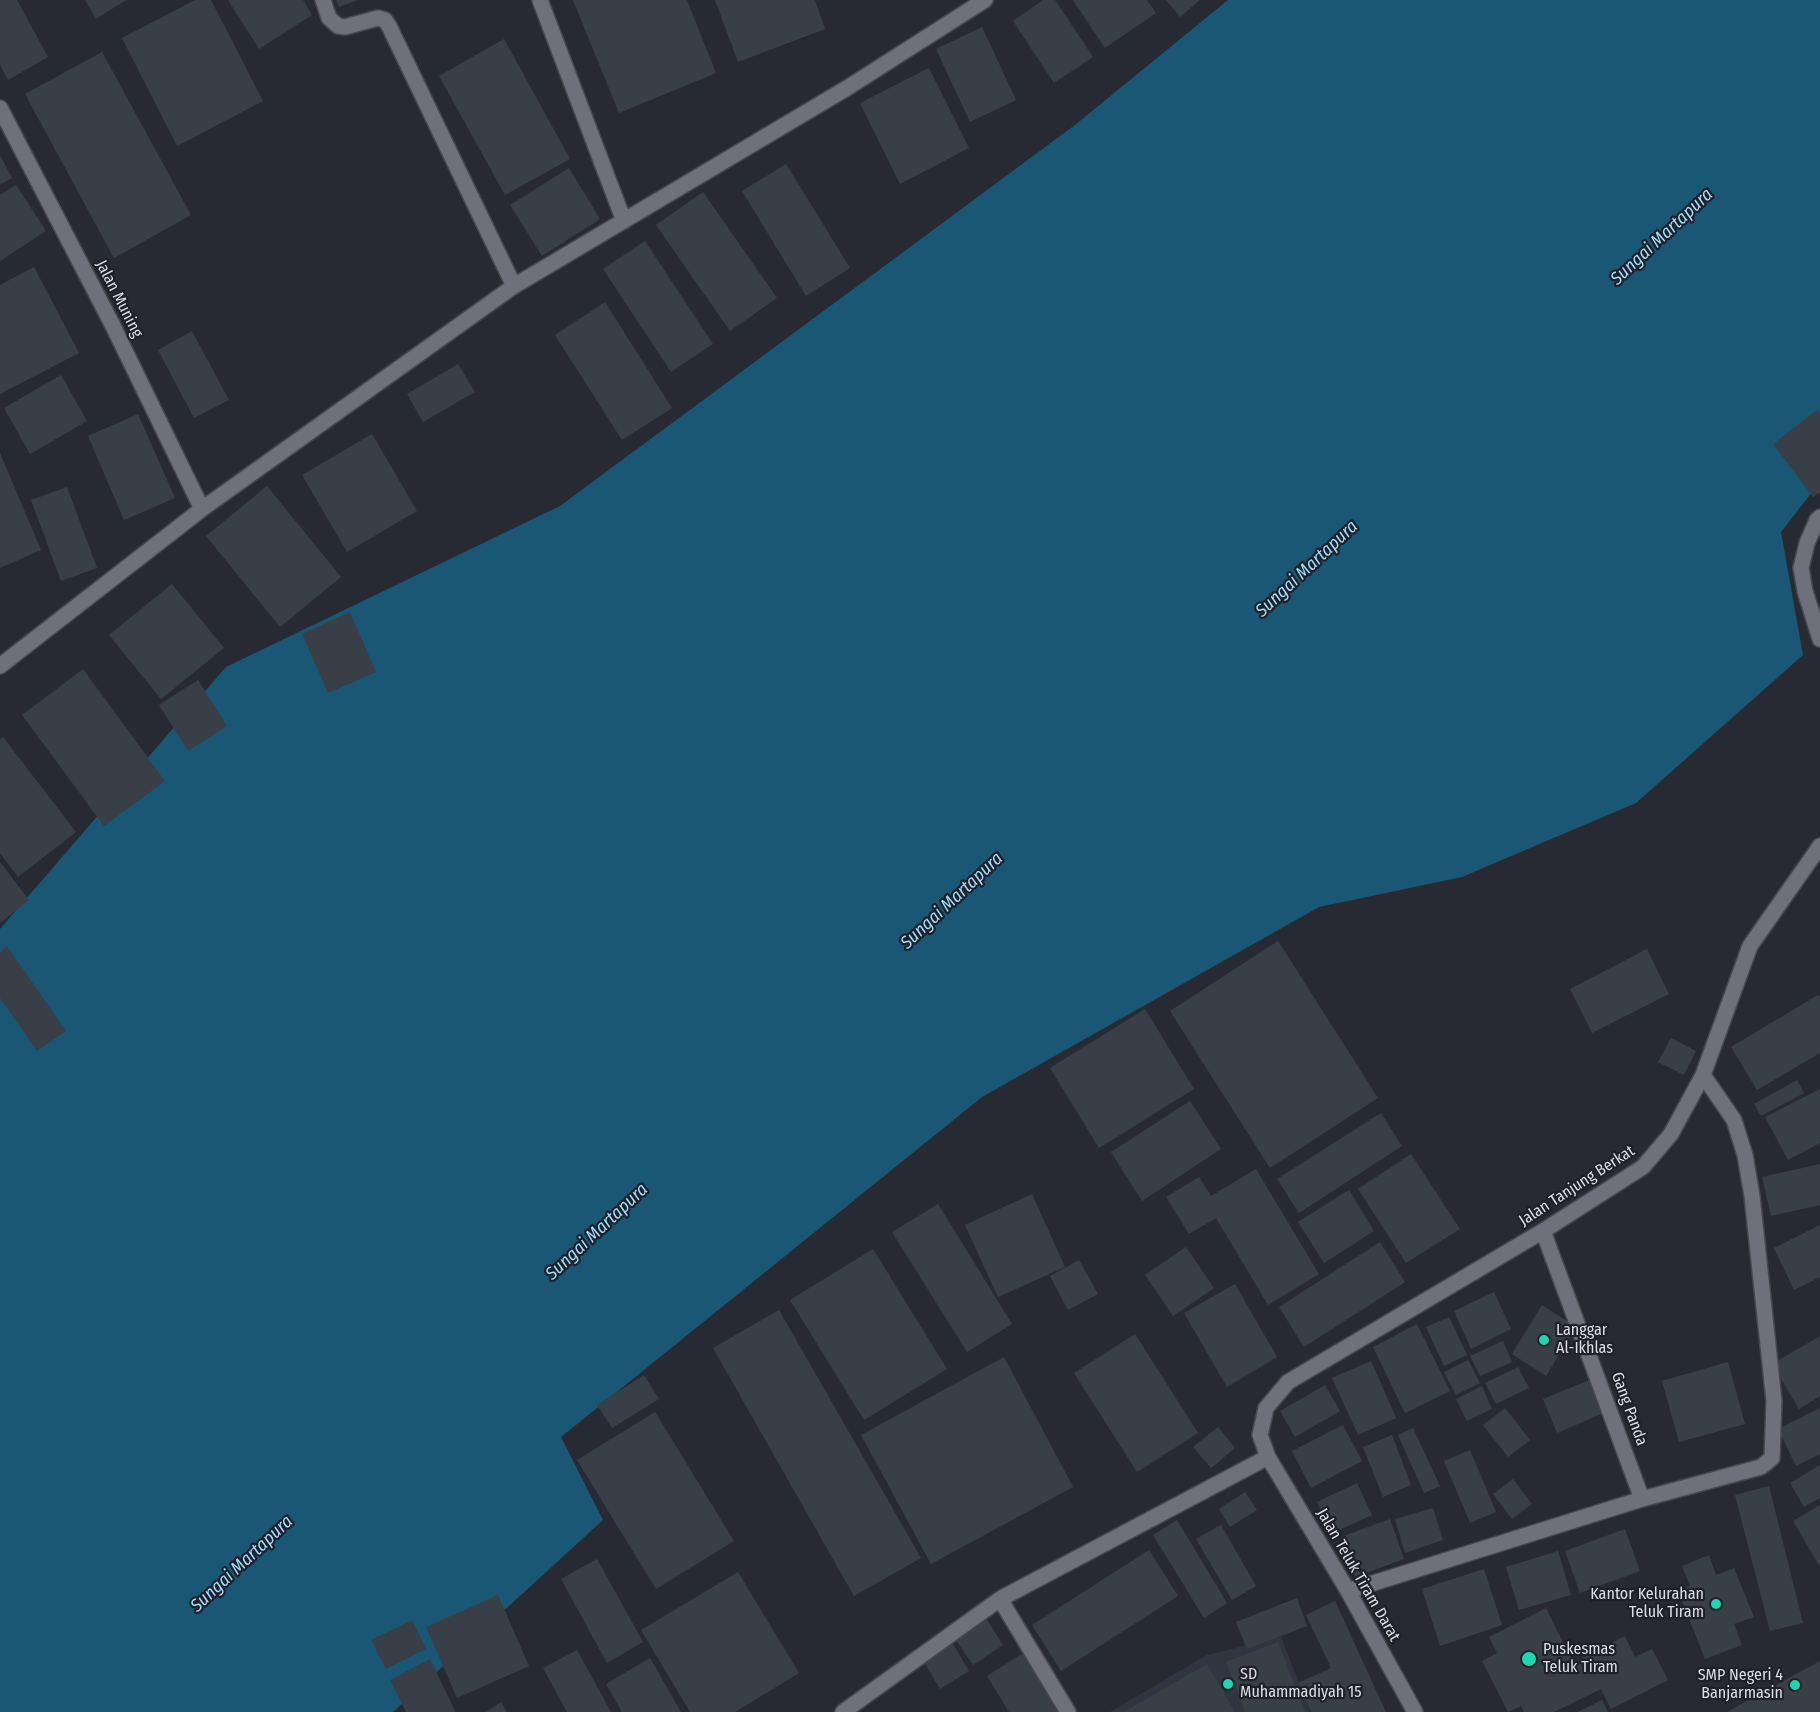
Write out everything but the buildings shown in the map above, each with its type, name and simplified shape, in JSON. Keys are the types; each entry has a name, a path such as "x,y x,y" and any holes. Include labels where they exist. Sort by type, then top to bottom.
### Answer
{"street":[{"path":"323,0 329,18 338,26 345,27 378,18 385,20 514,286"},
{"path":"540,0 624,221"},
{"path":"0,666 202,509 514,286 847,88 985,0"},
{"name":"Jalan Muning","path":"0,108 112,324 202,509"},
{"path":"1820,517 1816,520 1802,568 1805,591 1820,639"},
{"name":"Jalan Tanjung Berkat","path":"1268,1457 1260,1435 1266,1408 1288,1382 1543,1231 1643,1167 1671,1134 1703,1075 1750,946 1820,846"},
{"path":"1348,1591 1642,1499 1761,1467 1772,1458 1774,1401 1752,1196 1745,1155 1734,1120 1703,1075"},
{"name":"Gang Panda","path":"1543,1231 1642,1499"},
{"path":"843,1712 1000,1599 1268,1457"},
{"name":"Jalan Teluk Tiram Darat","path":"1268,1457 1348,1591 1415,1712"},
{"path":"1000,1599 1068,1712"}],"shaded area":[{"name":"SD Muhammadiyah 15","path":"1281,1637 1310,1712 1110,1712 1207,1655"}],"water":[{"name":"Sungai Martapura","path":"1228,0 1820,0 1820,482 1781,532 1803,655 1636,803 1462,877 1319,907 982,1097 561,1437 603,1520 393,1712 0,1712 0,929 226,667 560,506 1075,125"}],"place":[{"name":"Langgar Al-Ikhlas","path":"1544,1340"},
{"name":"Kantor Kelurahan Teluk Tiram","path":"1716,1604"},
{"name":"Puskesmas Teluk Tiram","path":"1529,1659"},
{"name":"SD Muhammadiyah 15","path":"1228,1684"},
{"name":"SMP Negeri 4 Banjarmasin","path":"1795,1685"}]}
